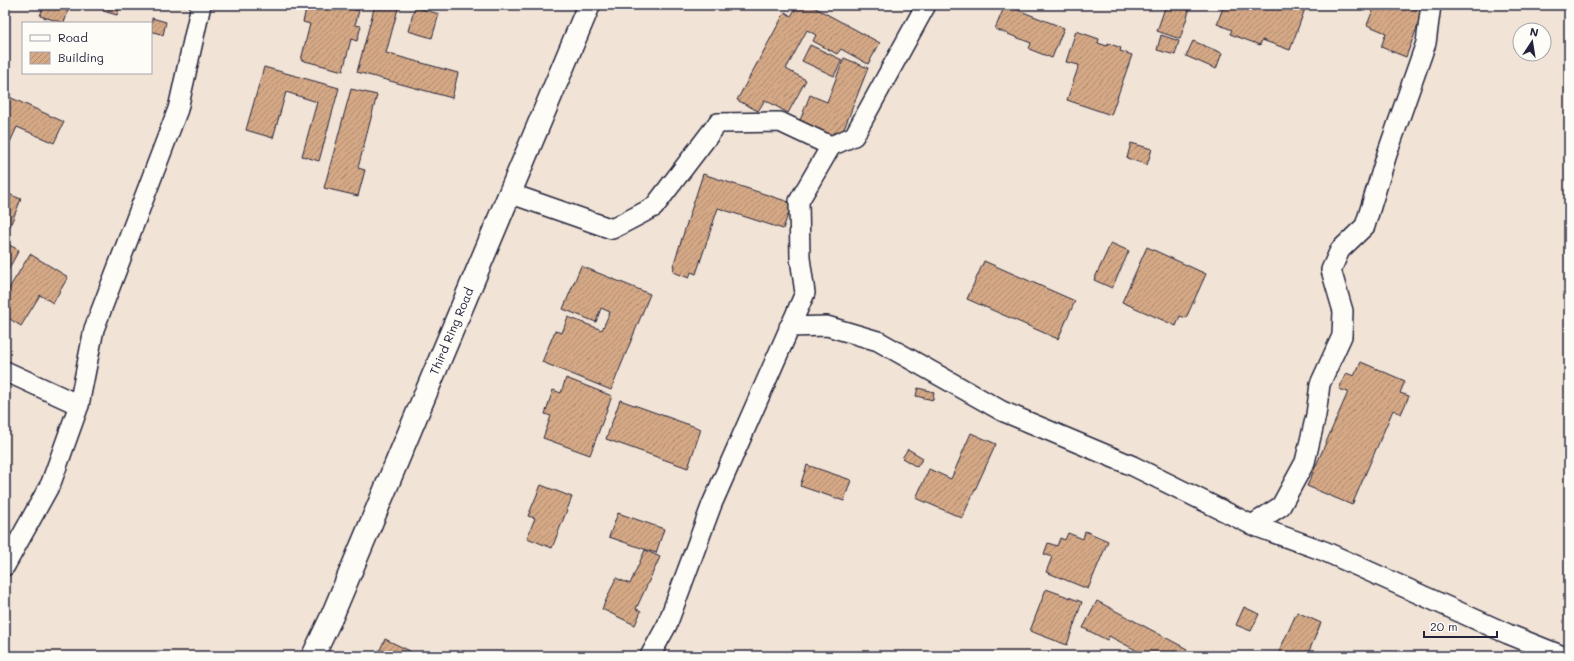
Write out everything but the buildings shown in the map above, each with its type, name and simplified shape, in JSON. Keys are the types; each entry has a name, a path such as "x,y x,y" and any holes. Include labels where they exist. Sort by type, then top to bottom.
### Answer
{"street":[{"path":"5,566 51,483 79,405 94,329 178,109 201,5"},
{"name":"Third Ring Road","path":"313,656 332,616 589,5"},
{"path":"650,656 667,625 712,504 805,293 800,258 799,201 831,146 854,136 926,5"},
{"path":"1252,525 1281,506 1305,462 1316,415 1320,384 1342,336 1344,311 1331,270 1340,250 1365,226 1387,154 1426,43 1431,5"},
{"path":"509,193 612,230 654,206 718,123 780,122 831,146"},
{"path":"789,327 827,326 878,341 1002,411 1133,466 1252,525 1324,551 1508,634 1563,656"},
{"path":"5,371 79,405"}]}
